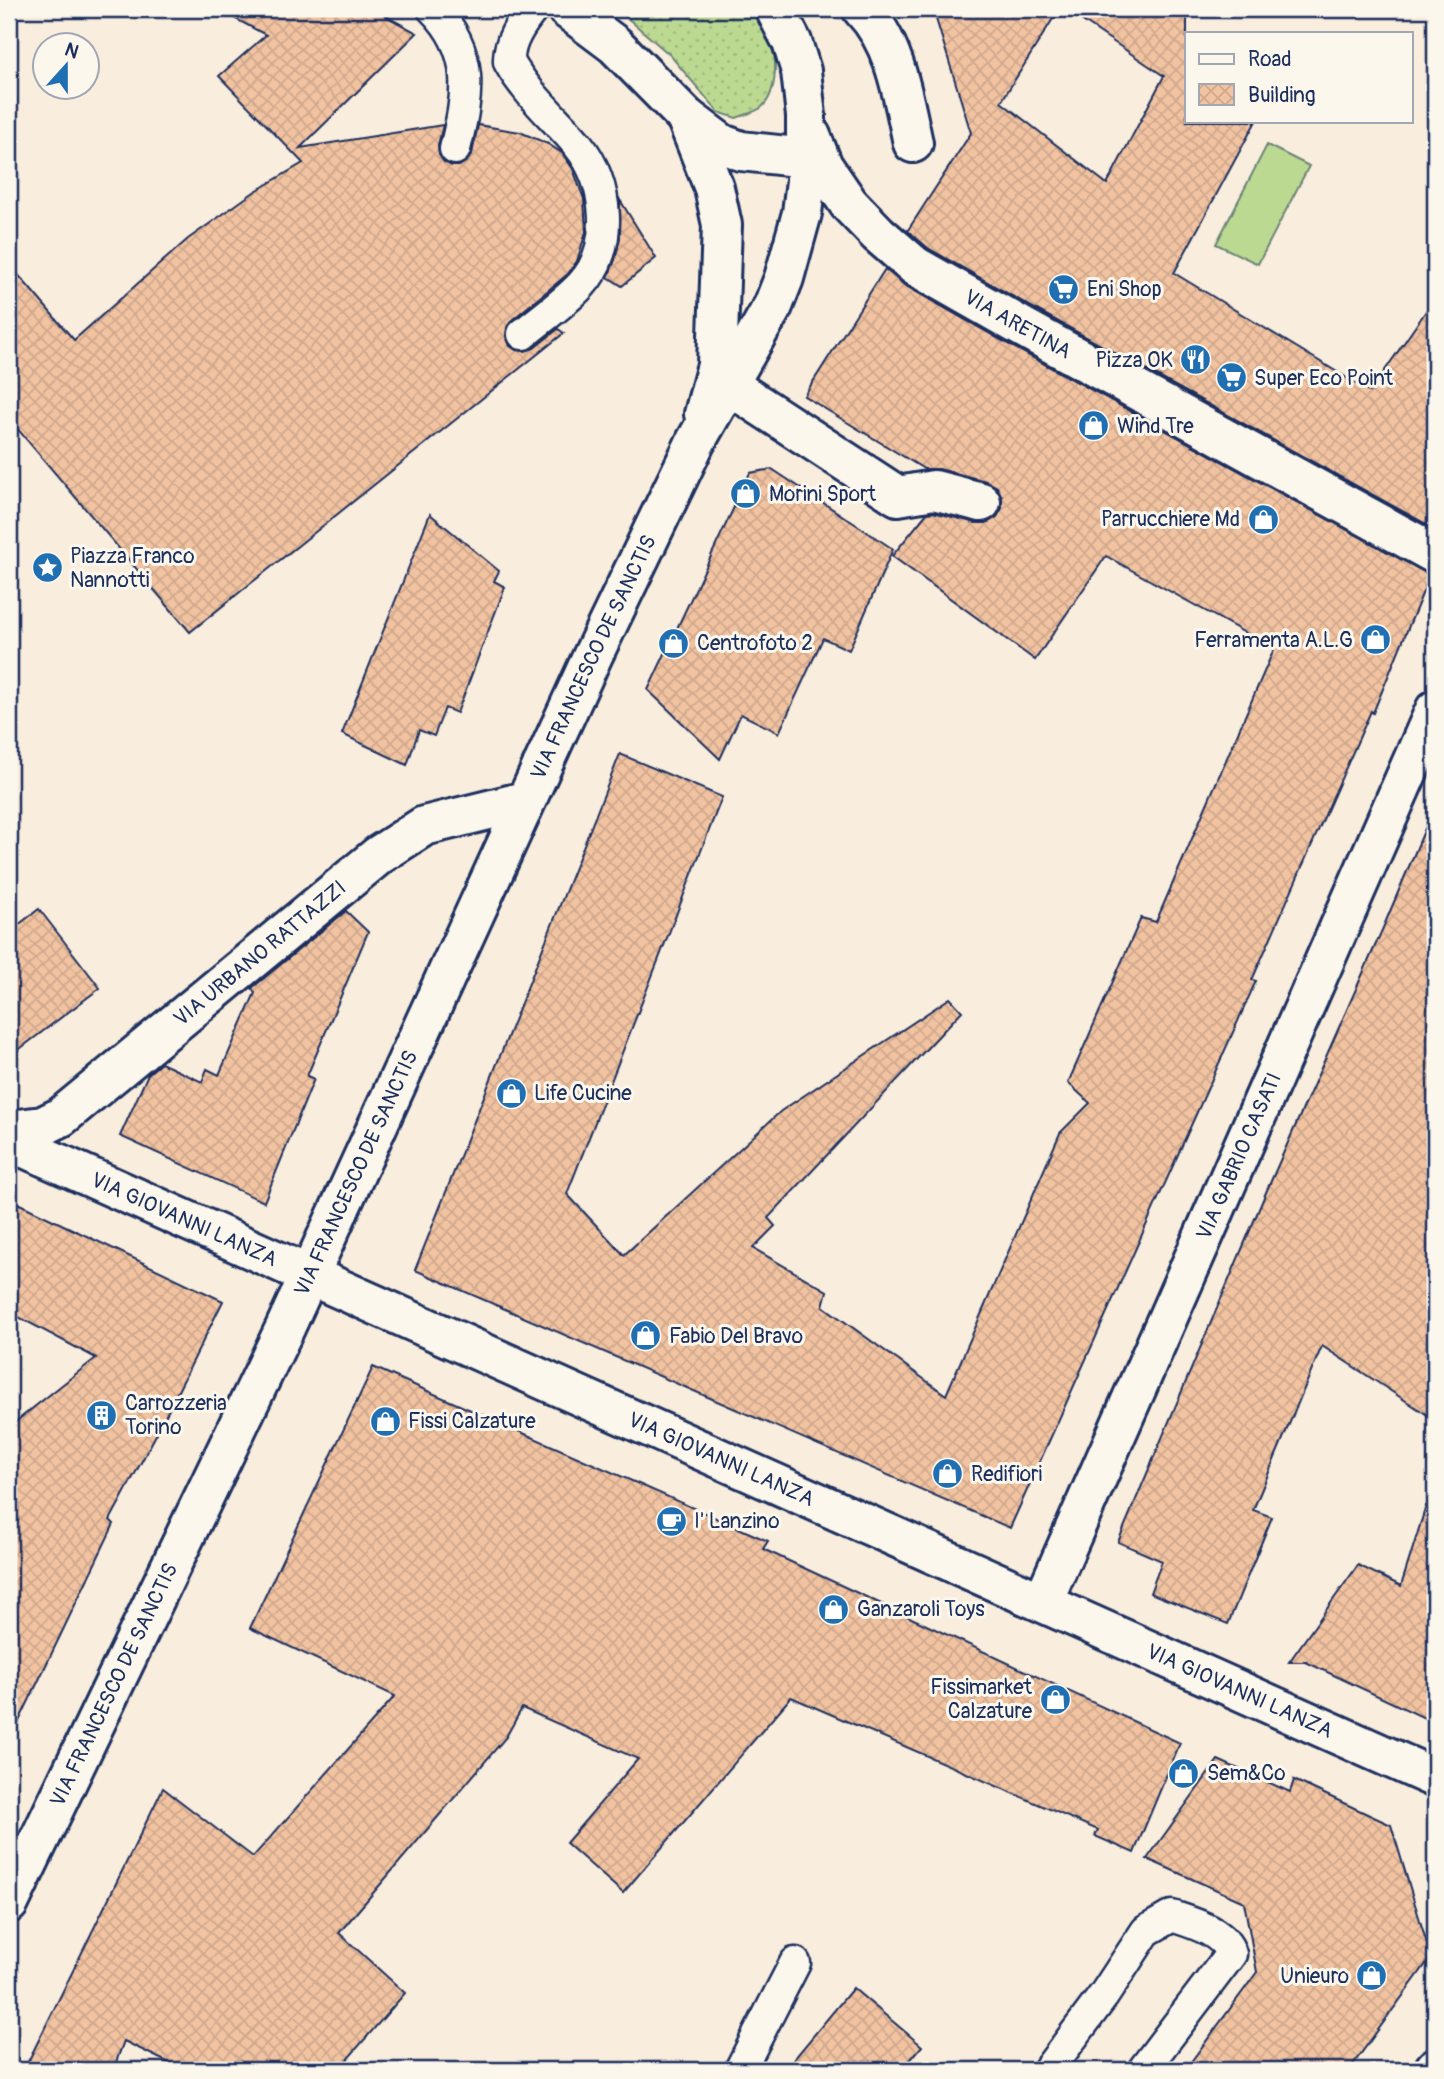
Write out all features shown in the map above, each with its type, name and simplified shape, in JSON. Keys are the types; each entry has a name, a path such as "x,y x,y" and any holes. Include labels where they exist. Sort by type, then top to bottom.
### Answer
{"street":[{"path":"567,9 615,45 686,117 722,144 741,151 806,158"},
{"path":"696,441 773,306 784,278 802,213 806,181 806,116 801,71 792,42 775,9"},
{"path":"862,9 887,45 902,92 913,143"},
{"name":"VIA ARETINA","path":"806,116 813,145 823,166 849,204 915,266 1435,554"},
{"path":"686,117 714,188 723,237 717,365 696,441"},
{"path":"727,384 898,496 934,490 981,502"},
{"name":"VIA FRANCESCO DE SANCTIS","path":"9,1903 310,1274 525,801 696,441"},
{"name":"VIA GABRIO CASATI","path":"1043,1601 1435,710"},
{"name":"VIA URBANO RATTAZZI","path":"9,1130 43,1126 61,1117 379,855 424,826 525,801"},
{"name":"VIA GIOVANNI LANZA","path":"9,1141 310,1274 400,1318 1043,1601 1435,1778"}],"lane":[{"path":"433,9 455,40 463,59 466,77 465,109 455,149"},
{"path":"523,334 581,286 598,259 603,229 597,181 580,149 529,91 509,62 511,44 533,9"},
{"path":"1048,2070 1104,1995 1146,1931 1172,1916 1204,1927 1228,1944 1231,1954 1143,2070"},
{"path":"740,2070 795,1963"}],"green space":[{"path":"617,9 749,9 769,36 774,53 774,83 767,100 759,109 736,118 718,112 670,55"},
{"path":"1267,145 1309,166 1258,264 1216,244"}],"building":[{"path":"217,9 373,9 417,33 300,148 443,125 438,145 439,155 444,162 459,166 472,154 478,125 520,132 562,153 573,169 584,199 586,232 577,261 568,274 512,320 507,327 506,336 510,346 525,351 534,348 558,329 564,333 190,632 9,419 9,264 74,340 188,239 254,192 303,163 219,76 266,35"},
{"path":"933,9 1059,9 1001,102 1107,184 1164,76 1065,9 1187,9 1185,122 1255,122 1174,273 1370,392 1435,298 1435,529 1035,309 928,248 909,232 971,133"},
{"path":"620,200 656,258 622,286 608,277 620,238"},
{"path":"885,269 904,285 1013,347 1430,575 1373,713 1371,711 1252,980 1256,981 1010,1528 415,1270 620,754 722,797 567,1194 624,1255 781,1111 950,998 962,1011 768,1218 775,1226 753,1248 827,1291 823,1306 946,1395 1060,1133 1090,1103 1068,1083 1141,918 1156,922 1274,649 1106,556 1035,660 892,556 927,513 986,523 997,517 1002,508 1002,497 997,487 986,481 939,469 924,469 804,396"},
{"path":"772,469 893,549 849,650 823,638 779,733 741,714 720,759 648,690 750,473"},
{"path":"430,514 499,571 494,581 505,587 457,713 445,708 434,736 419,730 407,765 342,734"},
{"path":"1435,805 1435,1420 1322,1346 1253,1510 1272,1517 1228,1624 1150,1593 1162,1561 1118,1542 1267,1190"},
{"path":"39,909 100,988 9,1057 9,932"},
{"path":"346,911 368,932 307,1076 314,1079 264,1202 120,1136 148,1074 161,1063 202,1082 207,1069 219,1075 255,993 252,988"},
{"path":"9,1199 223,1301 110,1520 114,1524 9,1742 9,1427 96,1358 9,1312"},
{"path":"373,1367 768,1541 763,1549 1180,1743 1134,1853 1095,1836 1098,1830 791,1697 623,1893 566,1843 638,1759 522,1708 506,1737 339,1933 405,1993 338,2070 183,2070 124,2041 113,2070 24,2070 163,1788 253,1857 395,1696 250,1628"},
{"path":"1426,1506 1435,1508 1435,1723 1306,1662 1289,1662 1358,1565 1401,1586"},
{"path":"1218,1760 1290,1792 1294,1780 1391,1825 1431,1957 1349,2070 1185,2070 1257,1972 1244,1902 1147,1859"},
{"path":"853,1988 922,2046 902,2070 785,2070"}],"place":[{"name":"Eni Shop","path":"1064,289"},
{"name":"Pizza OK","path":"1196,360"},
{"name":"Super Eco Point","path":"1231,378"},
{"name":"Wind Tre","path":"1094,426"},
{"name":"Morini Sport","path":"746,494"},
{"name":"Parrucchiere Md","path":"1263,519"},
{"name":"Piazza Franco Nannotti","path":"47,568"},
{"name":"Ferramenta A.L.G","path":"1376,640"},
{"name":"Centrofoto 2","path":"674,643"},
{"name":"Life Cucine","path":"511,1093"},
{"name":"Fabio Del Bravo","path":"646,1336"},
{"name":"Carrozzeria Torino","path":"102,1415"},
{"name":"Fissi Calzature","path":"385,1421"},
{"name":"Redifiori","path":"948,1474"},
{"name":"I' Lanzino","path":"671,1521"},
{"name":"Ganzaroli Toys","path":"834,1609"},
{"name":"Fissimarket Calzature","path":"1055,1699"},
{"name":"Sem&Co","path":"1184,1773"},
{"name":"Unieuro","path":"1372,1976"}]}
